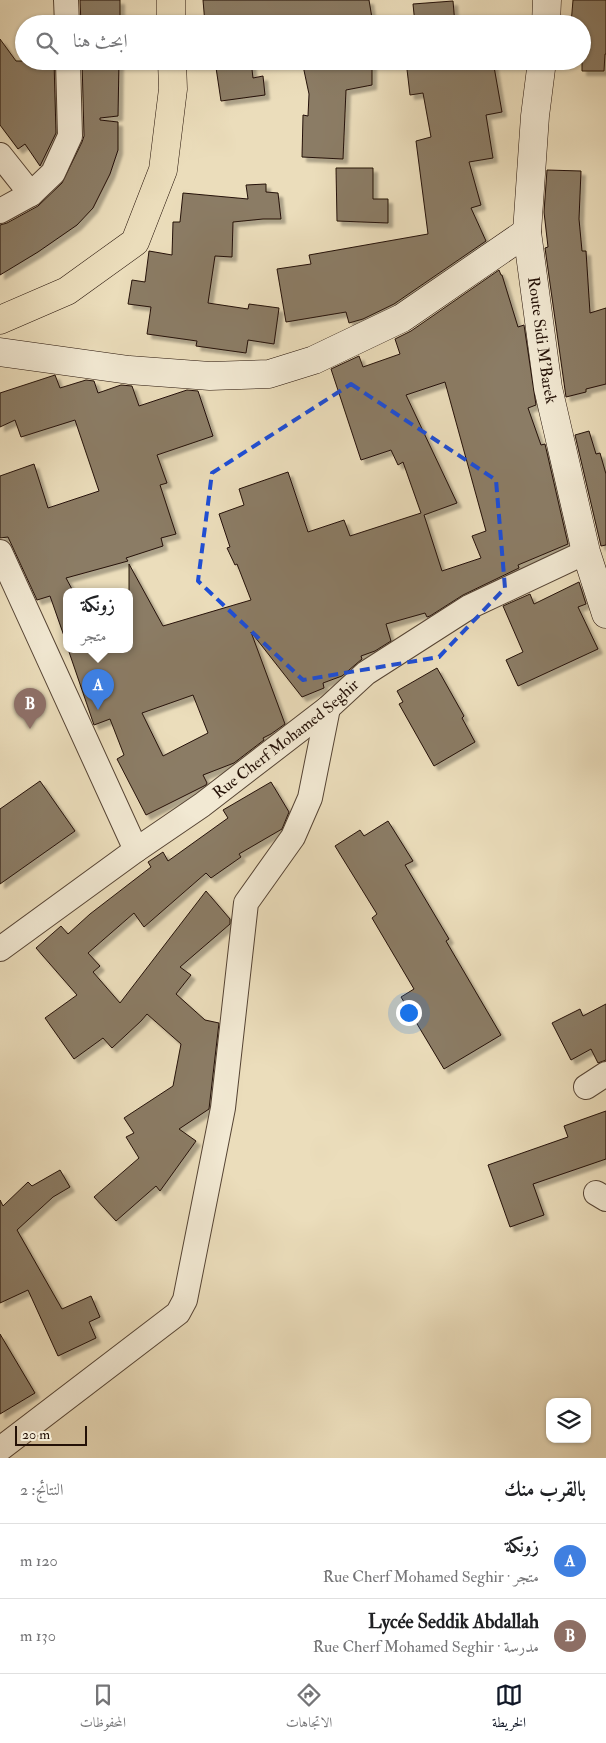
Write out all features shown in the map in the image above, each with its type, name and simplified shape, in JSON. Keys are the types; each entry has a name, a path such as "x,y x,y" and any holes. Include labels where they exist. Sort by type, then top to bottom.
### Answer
{"main road":[{"path":"171,0 171,15"},
{"path":"546,15 547,0"},
{"path":"0,320 67,291 135,242 163,170 173,89 172,70"},
{"name":"Route Sidi M'Barek","path":"541,70 535,116 527,232 548,388 606,614"},
{"path":"0,352 129,370 210,376 269,374 314,360 402,318 527,232"}],"street":[{"path":"66,0 67,15"},
{"path":"0,211 32,194 53,173 70,136 68,70"},
{"path":"0,156 32,194"},
{"path":"0,552 136,850"},
{"name":"Rue Cherf Mohamed Seghir","path":"0,948 202,805 328,708 366,673 469,607 595,568"},
{"path":"0,1449 178,1312 185,1300 223,1108 246,903 293,837 310,798 328,708"}],"highlighted area":[{"path":"351,384 496,480 505,588 439,657 303,680 198,581 212,473"}],"building":[{"path":"80,0 120,0 120,15 81,15"},
{"path":"203,0 369,0 372,15 204,15"},
{"path":"573,0 606,0 606,54 604,71 582,71 591,70 591,15 572,15"},
{"path":"453,1 454,15 414,15 413,4"},
{"path":"0,39 15,60 15,70 54,70 56,133 40,166 25,144 18,149 0,125"},
{"path":"82,70 119,70 118,116 100,118 100,120 118,122 118,150 110,174 93,208 77,225 0,275 0,225 38,206 62,183 84,136"},
{"path":"216,70 252,70 253,78 263,76 265,95 221,101"},
{"path":"304,70 372,70 372,85 346,90 343,159 302,157 303,115 308,116 309,94"},
{"path":"407,70 495,70 502,112 486,115 493,158 469,162 481,205 471,208 486,241 394,304 363,319 349,323 346,312 286,322 277,269 311,264 309,255 428,234 416,141 431,137 423,93 410,95"},
{"path":"336,168 373,168 373,199 388,199 388,223 337,221"},
{"path":"547,170 581,171 579,219 582,251 586,251 590,313 606,308 606,384 566,397 545,248 548,247 544,212"},
{"path":"266,184 266,192 278,193 281,219 233,222 232,257 215,256 208,303 248,309 249,304 279,308 274,344 248,340 246,353 196,346 197,341 147,334 151,307 128,304 132,280 145,282 149,251 172,255 173,222 180,222 183,193 248,199 246,185"},
{"path":"499,270 518,327 524,325 536,405 528,408 541,445 545,444 568,544 518,565 519,568 463,595 430,616 427,617 425,613 386,624 391,641 375,651 361,656 362,659 342,676 323,683 324,688 302,697 251,632 285,724 263,738 264,740 234,763 203,775 207,783 206,785 146,815 117,759 124,755 110,719 94,725 69,653 133,653 133,588 129,588 129,564 163,626 251,600 237,564 235,565 227,548 230,547 219,514 244,505 239,489 288,472 308,532 344,520 350,536 421,513 403,462 398,465 391,450 361,460 331,369 359,356 363,367 400,354 395,339 411,331","holes":["445,382 486,531 472,536 481,558 442,571 424,515 457,503 406,395","193,695 208,733 163,756 142,713"]},
{"path":"55,375 60,388 86,380 94,381 98,393 121,385 132,386 139,406 187,390 198,391 213,436 157,455 167,483 160,485 176,534 161,538 163,546 126,558 128,561 66,578 71,588 63,588 63,633 50,596 37,600 8,537 0,538 0,476 34,464 48,508 99,491 75,420 21,437 15,420 0,427 0,393"},
{"path":"589,431 596,454 600,453 606,474 606,545 601,546 575,435"},
{"path":"579,582 586,604 578,607 598,649 518,686 506,660 523,652 503,606 530,594 534,604"},
{"path":"437,668 464,716 462,718 475,742 434,766 399,704 403,702 397,691"},
{"path":"40,781 75,831 0,884 0,809"},
{"path":"271,782 289,812 282,829 239,854 241,857 211,878 206,873 144,927 134,913 88,953 100,966 93,972 120,1003 206,891 230,919 230,924 180,967 191,975 176,994 205,1020 219,1023 209,1109 179,1129 196,1141 160,1191 156,1186 116,1221 94,1197 139,1158 126,1137 134,1133 124,1118 173,1086 181,1044 147,1014 112,1048 103,1038 74,1059 45,1018 77,995 36,948 61,926 68,934 90,914 151,867 148,862 163,852 168,861 228,818 223,810"},
{"path":"388,821 413,861 405,865 449,939 446,941 501,1035 444,1069 401,997 414,989 372,918 377,914 335,846 360,830 364,836"},
{"path":"606,1004 606,1060 598,1063 591,1049 571,1060 552,1023 580,1009 583,1016"},
{"path":"606,1111 606,1159 533,1184 544,1215 510,1227 488,1165 568,1137 564,1126"},
{"path":"60,1170 70,1187 53,1197 17,1230 62,1309 91,1296 100,1317 89,1322 96,1338 58,1356 28,1290 0,1303 0,1200 3,1206 28,1182 32,1186"},
{"path":"0,1334 35,1393 0,1414"}],"place":[{"name":"زونكة","path":"98,710"},
{"name":"Lycée Seddik Abdallah","path":"30,729"}]}
